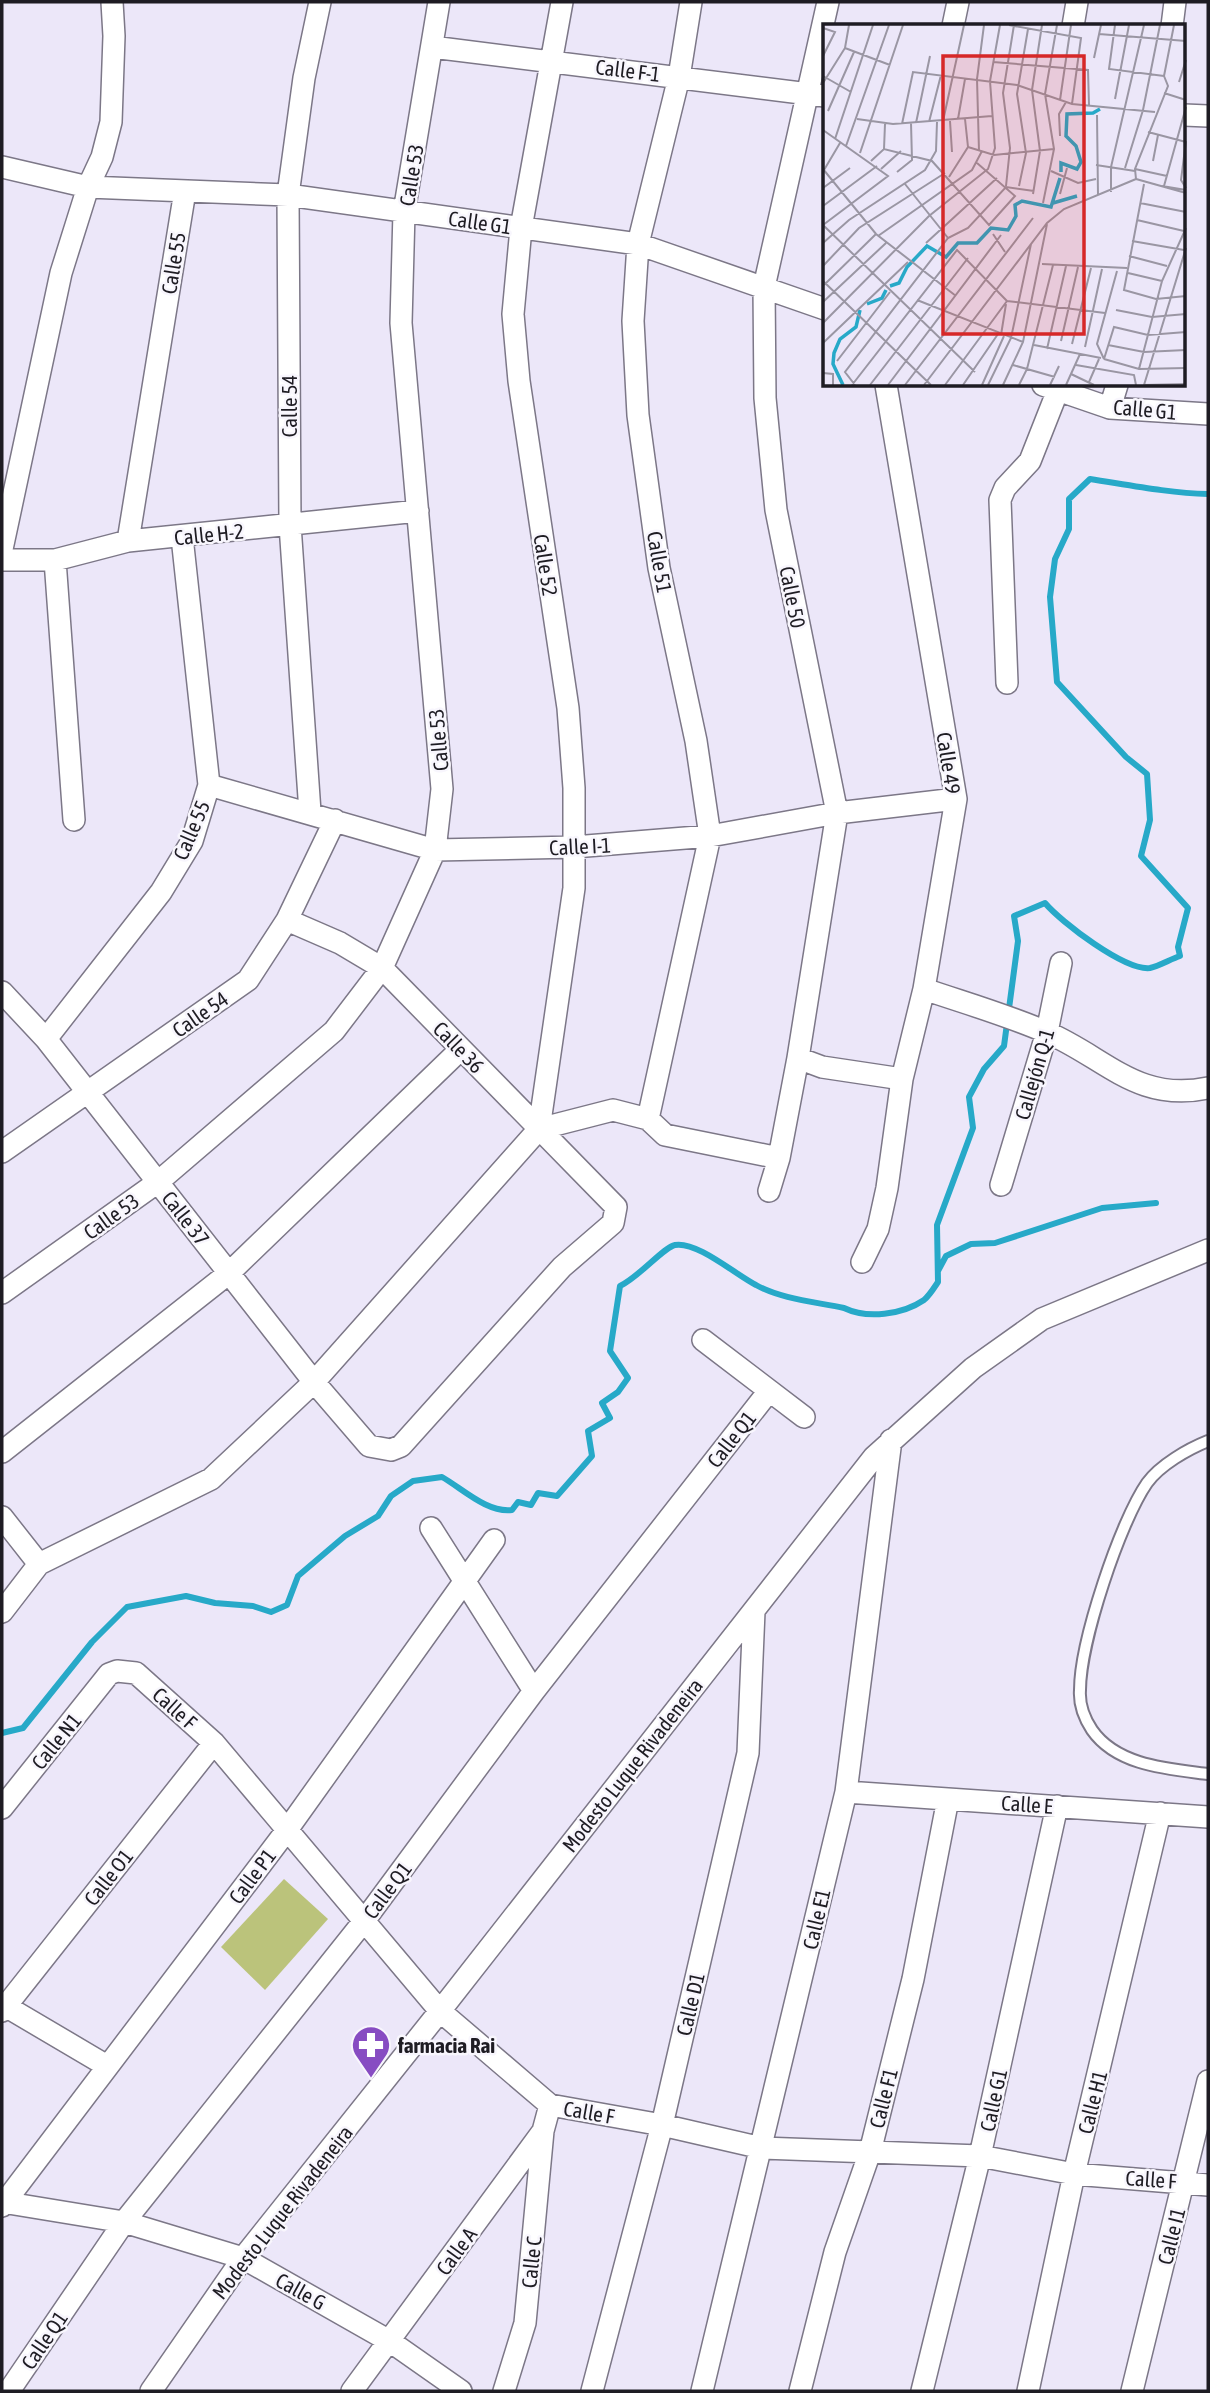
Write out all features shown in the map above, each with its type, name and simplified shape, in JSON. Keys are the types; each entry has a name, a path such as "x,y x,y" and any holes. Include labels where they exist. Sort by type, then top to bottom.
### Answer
{"street":[{"path":"2,549 58,286 88,187 102,157 111,122 114,36 112,2"},
{"name":"Calle 54","path":"310,812 289,525 288,195 304,78 320,2"},
{"name":"Calle 53","path":"2,1293 158,1182 334,1031 382,968 435,850 442,789 401,323 404,212 439,2"},
{"name":"Calle 52","path":"539,1129 575,888 575,788 568,708 519,381 513,314 521,228 562,2"},
{"name":"Calle 51","path":"648,1119 710,836 696,741 659,568 638,415 632,321 638,244 679,77 691,2"},
{"name":"Calle 50","path":"825,24 828,2"},
{"path":"953,24 958,2"},
{"path":"1073,24 1077,2"},
{"path":"1172,24 1175,2"},
{"name":"Calle 50","path":"769,1191 779,1158 798,1058 836,813 776,510 765,398 764,287 816,95 823,41"},
{"name":"Calle F-1","path":"432,47 816,95"},
{"path":"1186,115 1208,116"},
{"name":"Calle G1","path":"2,167 88,187 288,195 638,244 823,308"},
{"name":"Calle 55","path":"128,541 185,191"},
{"name":"Calle 49","path":"862,1262 878,1228 902,1079 925,989 956,799 886,387"},
{"path":"1110,408 1116,387"},
{"path":"1007,683 1000,500 1005,488 1030,461 1050,388"},
{"name":"Calle G1","path":"1050,388 1110,408 1208,414"},
{"name":"Calle H-2","path":"2,560 55,560 128,541 418,511"},
{"name":"Calle 55","path":"46,1038 161,892 191,841 209,785 182,537"},
{"path":"55,560 74,820"},
{"name":"Calle I-1","path":"209,785 435,850 575,848 710,836 836,813 956,799"},
{"name":"Calle 54","path":"2,1152 248,980 287,920 335,820"},
{"name":"Calle 36","path":"287,920 340,943 382,968 613,1201 616,1215 613,1223 562,1267 401,1447 391,1450 369,1446"},
{"name":"Callejón Q-1","path":"1001,1185 1048,1032 1061,963"},
{"path":"925,989 1048,1032 1130,1080 1158,1091 1190,1092 1208,1088"},
{"name":"Calle 37","path":"5,1000 46,1038 314,1382 369,1446"},
{"path":"2,1452 229,1273 461,1049"},
{"path":"798,1058 822,1066 902,1079"},
{"path":"2,1612 38,1564 211,1479 314,1382 539,1129 613,1110 648,1119 665,1135 779,1158"},
{"name":"Modesto Luque Rivadeneira","path":"151,2391 243,2258 874,1457 973,1368 1042,1319 1208,1250"},
{"path":"704,1340 804,1417"},
{"name":"Calle Q1","path":"9,2391 124,2222 364,1921 534,1691 769,1391"},
{"name":"Calle E1","path":"702,2391 846,1792 891,1440"},
{"path":"2,1517 38,1564"},
{"path":"431,1528 534,1691"},
{"name":"Calle P1","path":"2,2203 287,1830 494,1540"},
{"name":"Calle D1","path":"592,2391 662,2125 748,1753 754,1611"},
{"name":"Calle F","path":"110,1674 117,1671 136,1674 214,1743 440,2011 550,2105 662,2125 762,2148 980,2156 1074,2174 1208,2185"},
{"name":"Calle N1","path":"2,1808 110,1674"},
{"name":"Calle O1","path":"3,2007 214,1743"},
{"name":"Calle E","path":"846,1792 1208,1817"},
{"name":"Calle F1","path":"800,2391 835,2252 870,2152 913,1979 948,1799"},
{"name":"Calle G1","path":"922,2391 980,2156 1056,1807"},
{"name":"Calle H1","path":"1028,2391 1074,2174 1160,1813"},
{"path":"3,2007 107,2066"},
{"name":"Calle I1","path":"1132,2391 1208,2081"},
{"name":"Calle A","path":"352,2391 391,2342 543,2131 550,2105"},
{"name":"Calle C","path":"504,2391 525,2323 543,2131"},
{"name":"Calle G","path":"2,2203 124,2222 243,2258 391,2342 461,2391"}],"lane":[{"path":"1208,1441 1170,1462 1148,1481 1126,1522 1086,1644 1079,1690 1083,1715 1094,1732 1111,1748 1134,1760 1208,1774"}],"green space":[{"path":"284,1879 328,1919 265,1990 221,1947"}],"waterway":[{"path":"2,1733 23,1728 92,1642 127,1607 186,1596 215,1603 253,1606 271,1612 287,1605 298,1576 345,1536 378,1516 391,1496 413,1481 442,1477 484,1504 503,1510 512,1510 518,1502 531,1505 538,1493 557,1496 592,1456 588,1431 610,1418 602,1403 618,1392 628,1378 610,1351 620,1286 670,1247 684,1245 694,1248 776,1294 863,1314 895,1312 926,1298 938,1282 937,1225 973,1128 969,1097 984,1069 1004,1046 1018,941 1014,916 1045,903 1094,944 1139,967 1150,968 1180,956 1178,947 1188,908 1141,856 1150,820 1147,774 1126,757 1057,682 1050,597 1055,559 1069,529 1069,499 1090,479 1208,494"},
{"path":"938,1271 946,1256 971,1244 995,1243 1102,1208 1156,1203"}],"place":[{"name":"farmacia Rai","path":"371,2079"}]}
